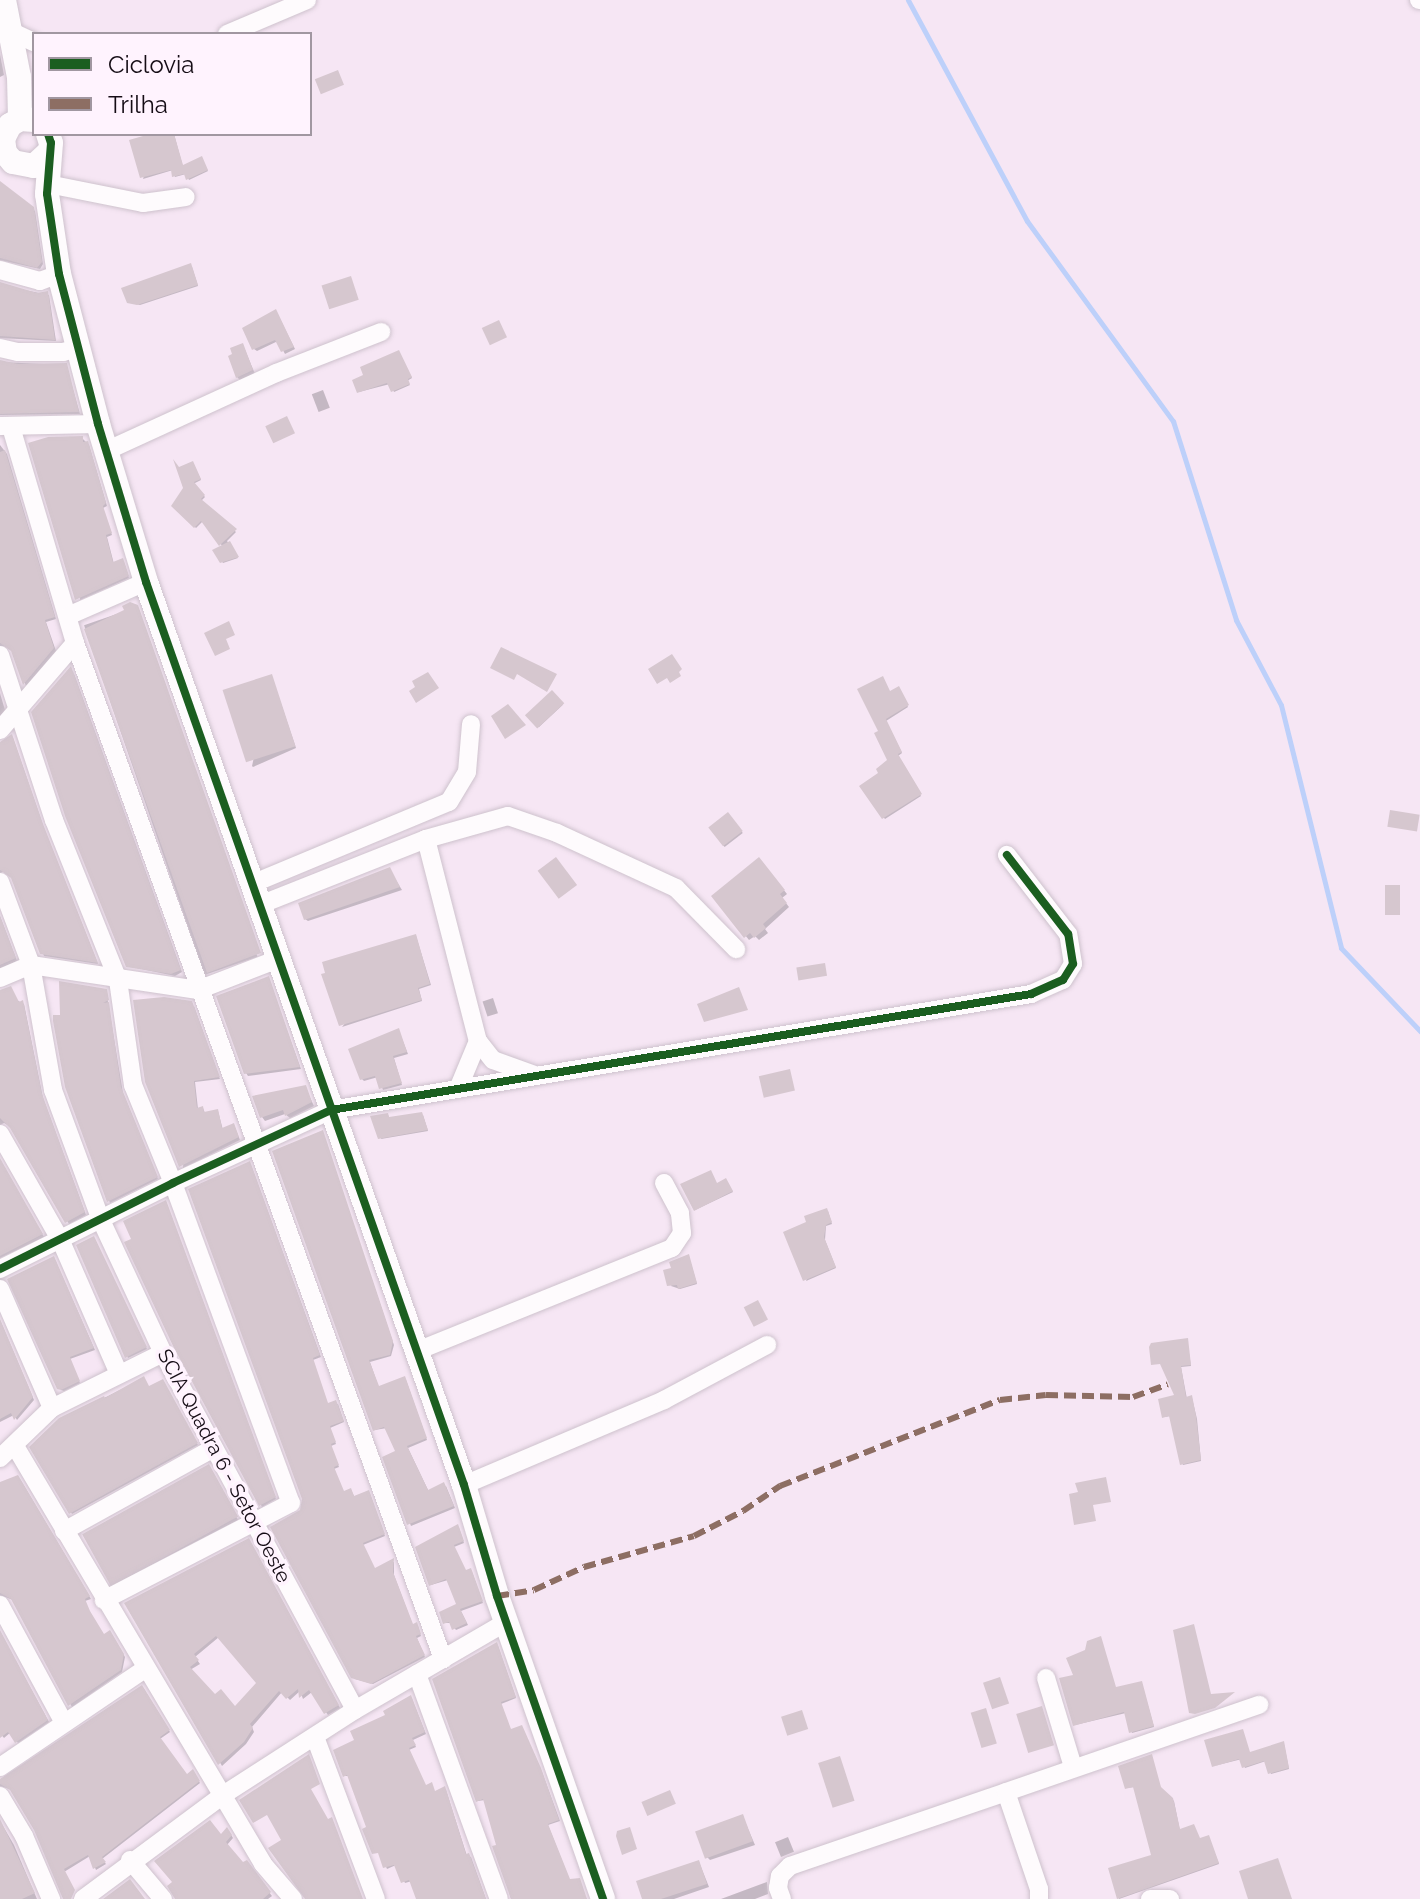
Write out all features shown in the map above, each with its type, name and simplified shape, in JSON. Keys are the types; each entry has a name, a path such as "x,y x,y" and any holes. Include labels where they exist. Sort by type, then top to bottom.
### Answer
{"street":[{"path":"4,0 19,77 20,120 3,139 10,156 48,189 143,203 186,197"},
{"path":"231,32 278,6 307,0"},
{"path":"10,31 32,41"},
{"path":"10,156 34,166 48,143"},
{"path":"48,143 48,189 59,274 98,424 146,582 281,958 331,1110 464,1485 603,1899"},
{"path":"0,270 40,281 59,274"},
{"path":"106,451 276,373 381,332"},
{"path":"0,348 18,352 78,348"},
{"path":"98,424 5,426 75,643 198,990 443,1659"},
{"path":"68,616 146,582"},
{"path":"0,730 75,643"},
{"path":"0,655 54,820 118,980 133,1085 173,1183 291,1503 104,1600"},
{"path":"258,893 449,802 467,772 471,724"},
{"path":"258,893 508,816 557,833 676,888 736,949"},
{"path":"426,839 478,1041 493,1060 537,1076"},
{"path":"0,1269 100,1218 331,1110 1031,994 1063,980 1073,964 1068,934 1007,855"},
{"name":"SCIA Quadra 6 - Setor Oeste","path":"0,882 31,965 53,1090 100,1218 163,1353 355,1710"},
{"path":"0,978 31,965 198,990 281,958"},
{"path":"458,1089 478,1041"},
{"path":"0,1134 60,1239 119,1374"},
{"path":"417,1351 672,1248 682,1233 680,1213 664,1183"},
{"path":"0,1289 52,1408"},
{"path":"464,1485 664,1400 767,1345"},
{"path":"0,1458 52,1408 163,1353"},
{"path":"15,1446 263,1864 293,1899"},
{"path":"64,1531 214,1448"},
{"path":"0,1605 64,1723"},
{"path":"83,1899 130,1860 223,1795 355,1710 508,1621"},
{"path":"2,1762 146,1668"},
{"path":"417,1674 499,1899"},
{"path":"1046,1678 1073,1767"},
{"path":"782,1899 778,1888 780,1876 790,1866 1259,1705"},
{"path":"315,1737 376,1899"},
{"path":"1006,1792 1039,1889 1039,1899"},
{"path":"0,1796 24,1836 51,1899"},
{"path":"130,1860 163,1899"},
{"path":"1150,1899 1170,1899"}],"building":[{"path":"338,70 344,85 321,94 315,79"},
{"path":"143,136 175,136 183,165 202,156 208,170 186,180 184,174 172,177 171,170 140,178 129,140"},
{"path":"0,181 34,207 42,262 37,268 0,258"},
{"path":"191,263 198,285 137,305 127,303 121,288"},
{"path":"351,276 359,300 329,309 322,286"},
{"path":"0,282 37,293 48,291 55,340 0,336"},
{"path":"276,309 294,347 281,352 275,340 252,350 242,328"},
{"path":"499,320 507,337 490,345 482,328"},
{"path":"243,343 253,370 236,378 228,356 232,354 230,348"},
{"path":"399,350 412,377 408,379 410,384 391,392 387,383 357,393 352,380 363,375 360,367"},
{"path":"0,360 18,364 67,363 79,412 0,414"},
{"path":"287,416 295,433 273,443 265,426"},
{"path":"83,436 83,442 88,441 106,503 103,506 112,533 106,535 113,562 123,558 129,576 75,600 28,443 48,437"},
{"path":"5,450 55,617 45,620 54,648 23,685 11,651 0,643 0,452"},
{"path":"173,459 179,467 193,461 201,479 194,482 205,495 201,499 237,529 219,546 201,521 194,528 171,506 183,488"},
{"path":"230,541 239,557 220,563 212,550"},
{"path":"130,602 138,605 261,953 207,973 84,629 124,610 122,606"},
{"path":"229,621 235,635 226,639 230,649 215,656 204,633"},
{"path":"501,647 557,674 547,692 517,674 514,680 490,668"},
{"path":"672,654 682,669 679,672 681,676 670,683 667,678 657,684 648,669"},
{"path":"71,666 181,970 171,974 126,967 65,816 31,712"},
{"path":"428,672 439,688 416,703 409,691 415,687 412,681"},
{"path":"272,674 295,746 246,762 223,690"},
{"path":"883,676 890,691 899,686 909,705 886,719 902,752 898,754 922,794 882,819 859,786 878,773 876,769 887,760 874,733 878,731 857,689"},
{"path":"552,690 564,703 537,728 525,715"},
{"path":"508,704 526,725 505,739 491,716"},
{"path":"12,734 43,824 98,963 40,954 11,878 0,870 0,742"},
{"path":"1390,810 1420,815 1417,831 1387,827"},
{"path":"728,812 743,831 723,846 708,827"},
{"path":"556,857 577,885 559,899 538,871"},
{"path":"759,857 785,890 780,894 787,903 763,924 766,928 754,938 750,933 744,938 711,896"},
{"path":"390,867 400,887 304,920 298,903"},
{"path":"1385,885 1400,885 1400,915 1385,915"},
{"path":"0,916 16,958 0,965"},
{"path":"416,934 430,984 418,988 422,1000 339,1026 321,974 325,973 322,962"},
{"path":"825,963 827,976 798,980 796,968"},
{"path":"269,976 300,1067 244,1074 216,996"},
{"path":"59,981 107,989 109,1000 103,1003 109,1002 121,1087 158,1177 107,1202 65,1087 53,1021 53,1015 60,1015"},
{"path":"11,986 19,1002 23,1000 42,1094 85,1212 65,1223 10,1128 0,1118 0,990"},
{"path":"739,987 748,1010 704,1022 697,1004"},
{"path":"164,997 192,1001 220,1077 194,1081 197,1108 203,1106 204,1112 218,1109 222,1128 234,1123 239,1137 179,1167 145,1082 133,1000"},
{"path":"399,1028 407,1052 393,1056 402,1083 379,1089 375,1076 360,1080 348,1049"},
{"path":"790,1069 795,1090 764,1098 759,1076"},
{"path":"306,1085 312,1102 285,1116 283,1110 260,1118 252,1096"},
{"path":"422,1112 428,1130 378,1139 370,1116 388,1113 389,1117"},
{"path":"323,1130 393,1341 390,1355 369,1360 379,1386 405,1376 427,1438 407,1446 428,1490 444,1482 454,1506 407,1525 382,1457 395,1451 384,1427 373,1431 272,1151"},
{"path":"0,1158 43,1234 0,1256"},
{"path":"250,1161 320,1355 313,1358 328,1403 336,1400 344,1421 330,1426 336,1442 331,1444 339,1465 334,1467 344,1491 351,1488 354,1496 369,1490 385,1534 363,1543 375,1568 394,1558 393,1572 413,1624 417,1622 421,1634 416,1636 425,1655 371,1684 351,1678 270,1527 300,1510 302,1499 188,1189"},
{"path":"711,1170 717,1183 726,1178 733,1191 694,1211 680,1184"},
{"path":"166,1200 276,1497 259,1506 174,1348 124,1242 131,1239 123,1221"},
{"path":"827,1208 832,1222 826,1225 824,1237 836,1267 803,1281 783,1232 806,1222 804,1216"},
{"path":"94,1236 147,1347 125,1358 76,1245"},
{"path":"689,1254 697,1283 678,1289 677,1285 667,1286 663,1270 671,1268 669,1262"},
{"path":"54,1256 94,1348 70,1357 80,1381 61,1390 57,1389 7,1279"},
{"path":"758,1300 768,1320 754,1327 744,1307"},
{"path":"0,1319 33,1397 14,1420 11,1413 0,1419"},
{"path":"1188,1338 1191,1365 1181,1366 1186,1397 1192,1395 1201,1460 1180,1465 1169,1416 1162,1418 1158,1399 1174,1395 1160,1364 1151,1365 1149,1347 1151,1343"},
{"path":"144,1376 149,1386 163,1379 198,1443 69,1514 29,1447 59,1418 105,1398"},
{"path":"209,1464 238,1516 111,1587 82,1534"},
{"path":"18,1475 90,1596 85,1599 90,1611 104,1634 110,1630 124,1654 121,1670 68,1706 11,1599 0,1593 0,1482"},
{"path":"1106,1477 1111,1502 1093,1505 1096,1521 1074,1525 1069,1494 1078,1492 1075,1483"},
{"path":"458,1524 464,1541 454,1545 466,1570 471,1568 483,1601 460,1609 467,1623 452,1630 449,1622 443,1624 439,1612 456,1604 446,1579 429,1586 415,1547"},
{"path":"249,1538 339,1705 324,1714 309,1690 299,1698 298,1689 286,1699 279,1691 250,1724 253,1728 244,1742 218,1765 124,1603","holes":["216,1636 256,1683 235,1706 221,1689 215,1694 190,1667 199,1660 194,1654"]},
{"path":"1194,1624 1211,1694 1235,1692 1215,1708 1195,1714 1189,1713 1173,1630"},
{"path":"0,1630 48,1720 15,1743 8,1732 0,1738"},
{"path":"1101,1636 1116,1687 1142,1681 1154,1726 1129,1733 1124,1712 1073,1726 1059,1678 1073,1675 1066,1658 1085,1650 1087,1641"},
{"path":"497,1642 516,1697 501,1702 511,1729 522,1725 541,1768 559,1820 548,1824 570,1879 580,1878 587,1899 511,1899 492,1846 496,1845 483,1799 476,1802 432,1679"},
{"path":"1000,1677 1009,1703 992,1709 983,1683"},
{"path":"142,1685 170,1730 160,1737 187,1774 193,1769 200,1781 102,1857 106,1862 93,1869 88,1855 64,1869 75,1890 71,1899 63,1899 34,1830 10,1790 0,1784 0,1779"},
{"path":"411,1695 425,1732 412,1738 416,1745 409,1748 426,1785 432,1782 435,1791 445,1786 466,1854 469,1853 486,1899 416,1899 409,1880 401,1883 394,1865 383,1868 378,1853 372,1854 362,1829 366,1827 347,1775 343,1777 333,1750 354,1740 350,1731 385,1715 383,1711"},
{"path":"1042,1706 1054,1745 1028,1753 1016,1714"},
{"path":"986,1708 997,1743 982,1748 971,1713"},
{"path":"802,1710 808,1729 787,1736 781,1717"},
{"path":"1243,1729 1250,1752 1284,1741 1289,1768 1268,1774 1264,1761 1242,1768 1239,1759 1212,1767 1204,1740"},
{"path":"309,1754 320,1784 311,1789 328,1819 332,1817 363,1899 305,1899 268,1848 281,1840 267,1815 253,1823 239,1800"},
{"path":"1152,1754 1161,1787 1173,1798 1180,1829 1194,1824 1200,1838 1209,1835 1219,1863 1117,1899 1108,1868 1151,1855 1133,1787 1125,1789 1118,1766"},
{"path":"840,1756 855,1801 833,1808 818,1763"},
{"path":"670,1790 676,1804 647,1816 641,1802"},
{"path":"743,1814 753,1841 705,1859 695,1831"},
{"path":"0,1819 35,1893 22,1899 0,1899"},
{"path":"210,1820 221,1834 227,1827 232,1835 226,1842 243,1862 247,1860 271,1892 263,1899 175,1899 167,1886 172,1882 154,1861"},
{"path":"630,1827 637,1849 622,1855 617,1831"},
{"path":"1278,1858 1292,1899 1248,1899 1239,1871"},
{"path":"699,1860 707,1884 661,1899 642,1899 636,1881"},
{"path":"130,1879 145,1899 103,1899"}],"waterway":[{"path":"908,0 1027,221 1173,421 1236,620 1281,705 1341,948 1420,1031"}],"marked path":[{"path":"497,1596 534,1590 584,1567 694,1536 743,1511 780,1486 1000,1400 1046,1395 1133,1397 1168,1384"}],"cycle path":[{"path":"49,136 51,143 47,194 59,274 98,424 146,582 464,1485 497,1596 603,1899"},
{"path":"0,1269 173,1183 331,1110 1031,994 1063,980 1073,964 1068,934 1007,855"}]}
